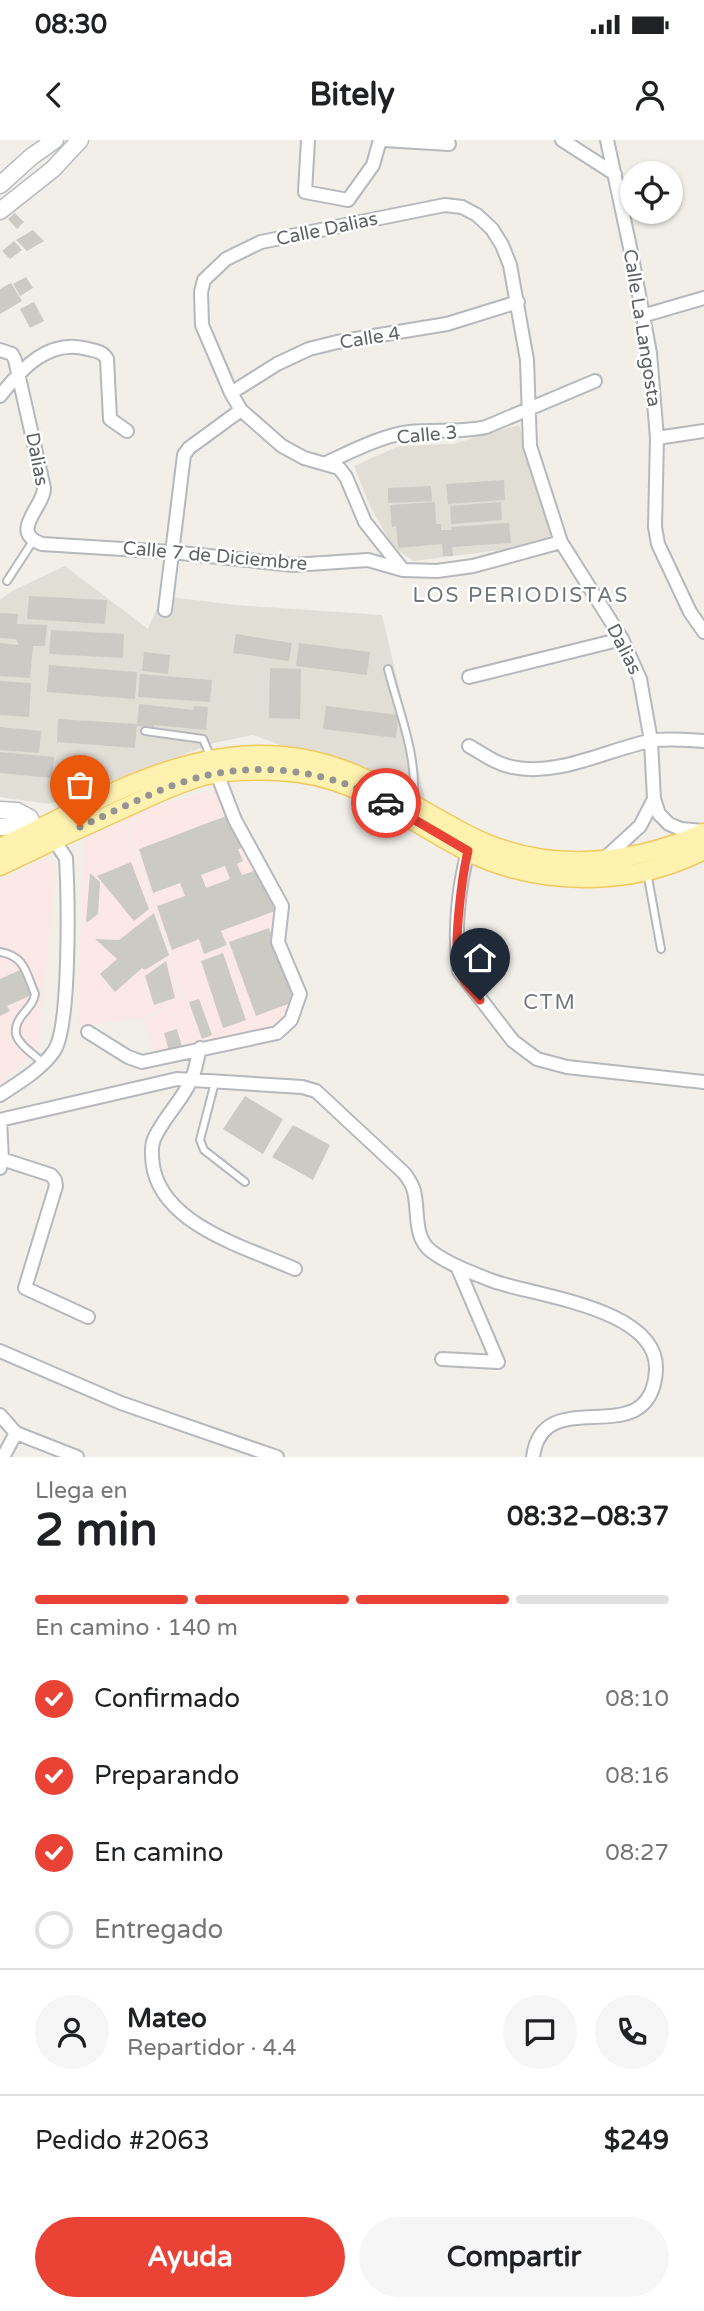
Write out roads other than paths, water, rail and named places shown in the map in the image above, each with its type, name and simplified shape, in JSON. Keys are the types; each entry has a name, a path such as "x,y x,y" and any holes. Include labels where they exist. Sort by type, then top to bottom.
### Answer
{"main road":[{"path":"0,848 169,769 214,766 260,755 299,758 337,766 369,779 470,836 502,850 530,857 565,862 600,862 642,856 678,845 704,832"},
{"path":"0,866 214,766 235,771 278,771 316,775 352,786 468,851 525,871 561,877 599,878 647,871 704,850"}],"street":[{"path":"0,185 55,140"},
{"path":"0,211 53,169 80,140"},
{"path":"308,140 305,192 348,200"},
{"path":"352,223 348,200 373,164 382,140 449,144"},
{"path":"562,140 615,174"},
{"name":"Calle La Langosta","path":"607,140 651,364 657,438 655,527 659,544 690,612 704,632"},
{"name":"Calle Dalias","path":"231,393 202,325 201,292 204,280 226,259 261,242 445,205 462,206"},
{"name":"Dalias","path":"462,206 492,229 510,265 527,360 530,446 561,542 622,639 640,679 652,741 654,799"},
{"path":"642,316 704,298"},
{"name":"Calle 4","path":"231,393 277,364 309,349 447,324 518,302"},
{"path":"0,396 18,372 43,353 62,346 100,352 107,359 108,414 110,419 127,431"},
{"path":"0,350 12,354 18,372"},
{"name":"Dalias","path":"18,372 44,488 41,502 30,515 27,525 33,541"},
{"name":"Calle 3","path":"327,463 397,435 477,429 595,381"},
{"path":"231,393 241,410 282,446 304,458 339,468 346,477 365,522 403,570"},
{"path":"165,610 184,455 189,448 241,410"},
{"path":"657,438 704,431"},
{"name":"Calle 7 de Diciembre","path":"33,541 41,544 171,552 292,565 368,561 403,570 438,571 473,566 561,542"},
{"path":"469,677 622,639"},
{"path":"469,746 492,760 513,767 538,769 652,741 704,741"},
{"path":"88,1032 128,1057 142,1062 158,1061 200,1048 277,1033 291,1020 300,994 278,942 282,906 235,820 214,766"},
{"path":"654,799 659,814 669,824 681,829 704,832"},
{"path":"600,862 640,826 654,799"},
{"path":"0,810 17,811 30,818 34,832"},
{"path":"0,827 16,826 54,839 66,858 64,1021 55,1050 43,1063 0,1095"},
{"path":"468,851 461,878 458,958 460,971 513,1041 537,1059 567,1066 704,1082"},
{"path":"200,1048 192,1080 152,1143 152,1161 159,1187 169,1203 204,1229 295,1269"},
{"path":"88,1317 25,1288 56,1186 51,1175 1,1164 0,1120 164,1080 302,1087 316,1091 326,1099 404,1173 415,1192 422,1241 430,1250 457,1266 494,1281 600,1310 636,1331 648,1344 656,1364 655,1390 650,1406 642,1419 635,1423"},
{"path":"442,1359 498,1362 457,1266"},
{"path":"0,1351 121,1403 277,1457"},
{"path":"0,1415 16,1433 77,1457"},
{"path":"533,1457 535,1445 544,1433 555,1427 567,1425 607,1429"},
{"path":"2,1455 16,1433"}],"lane":[{"path":"7,581 33,541"},
{"path":"388,669 414,769 413,804"},
{"path":"145,731 203,739 214,766"},
{"path":"647,871 661,950"},
{"path":"0,953 13,954 20,959 35,994 34,1000 16,1023 14,1030 17,1038 43,1063"},
{"path":"215,1082 200,1140 204,1150 245,1182"}],"district":[{"name":"LOS PERIODISTAS","path":"521,595"},
{"name":"CTM","path":"550,1002"}]}
